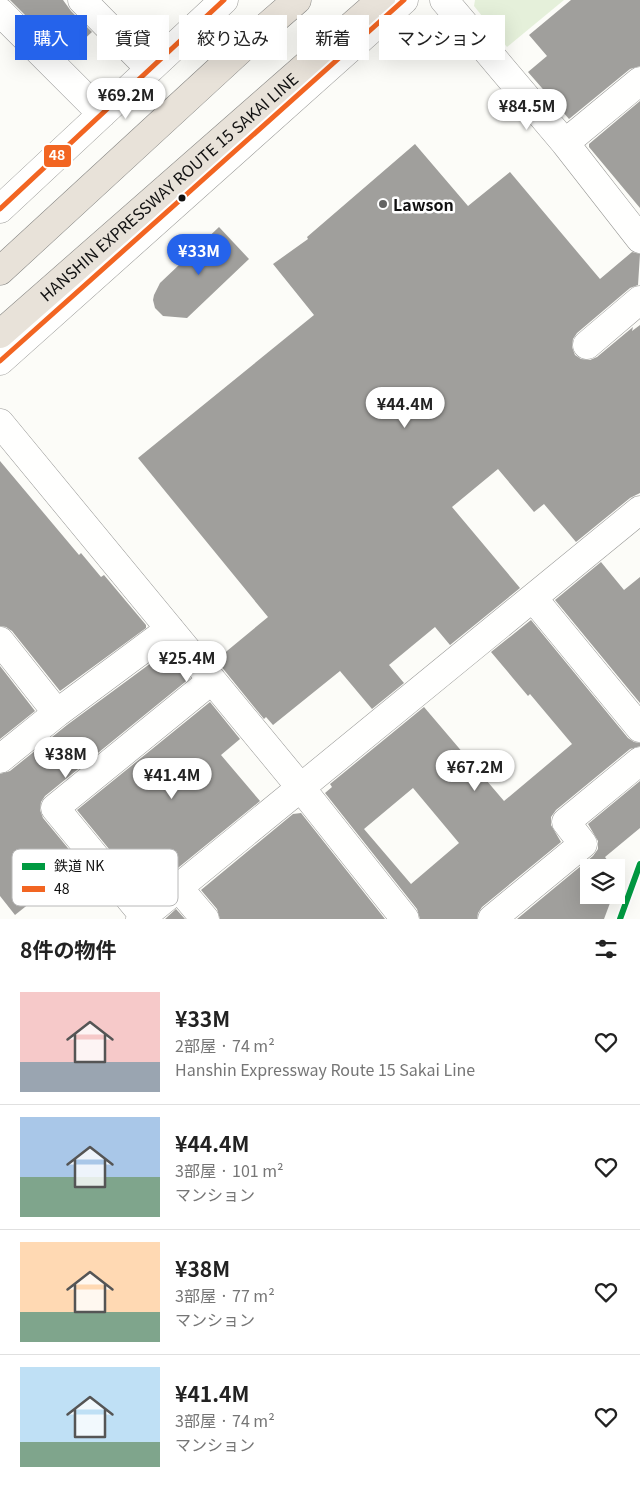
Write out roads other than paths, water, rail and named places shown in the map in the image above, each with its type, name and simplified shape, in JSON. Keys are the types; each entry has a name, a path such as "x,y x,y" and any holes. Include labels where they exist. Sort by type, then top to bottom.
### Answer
{"highway":[{"path":"0,271 297,0"},
{"name":"HANSHIN EXPRESSWAY ROUTE 15 SAKAI LINE","path":"0,334 381,0"}],"street":[{"path":"82,0 150,69"},
{"path":"0,208 224,0"},
{"path":"0,361 404,0"},
{"path":"444,0 565,143 640,239"},
{"path":"0,12 102,114"},
{"path":"565,143 640,81"},
{"path":"587,345 640,300"},
{"path":"0,423 301,788 405,919"},
{"path":"205,919 178,888 640,510"},
{"path":"532,598 640,728"},
{"path":"0,759 57,713 170,629"},
{"path":"0,641 57,713"},
{"path":"87,849 55,808 212,680"},
{"path":"492,919 583,844 566,822 640,761"},
{"path":"133,906 142,918 156,906"}],"rail line":[{"name":"NK","path":"620,919 640,864"}],"place":[{"name":"Lawson","path":"383,204"}]}
